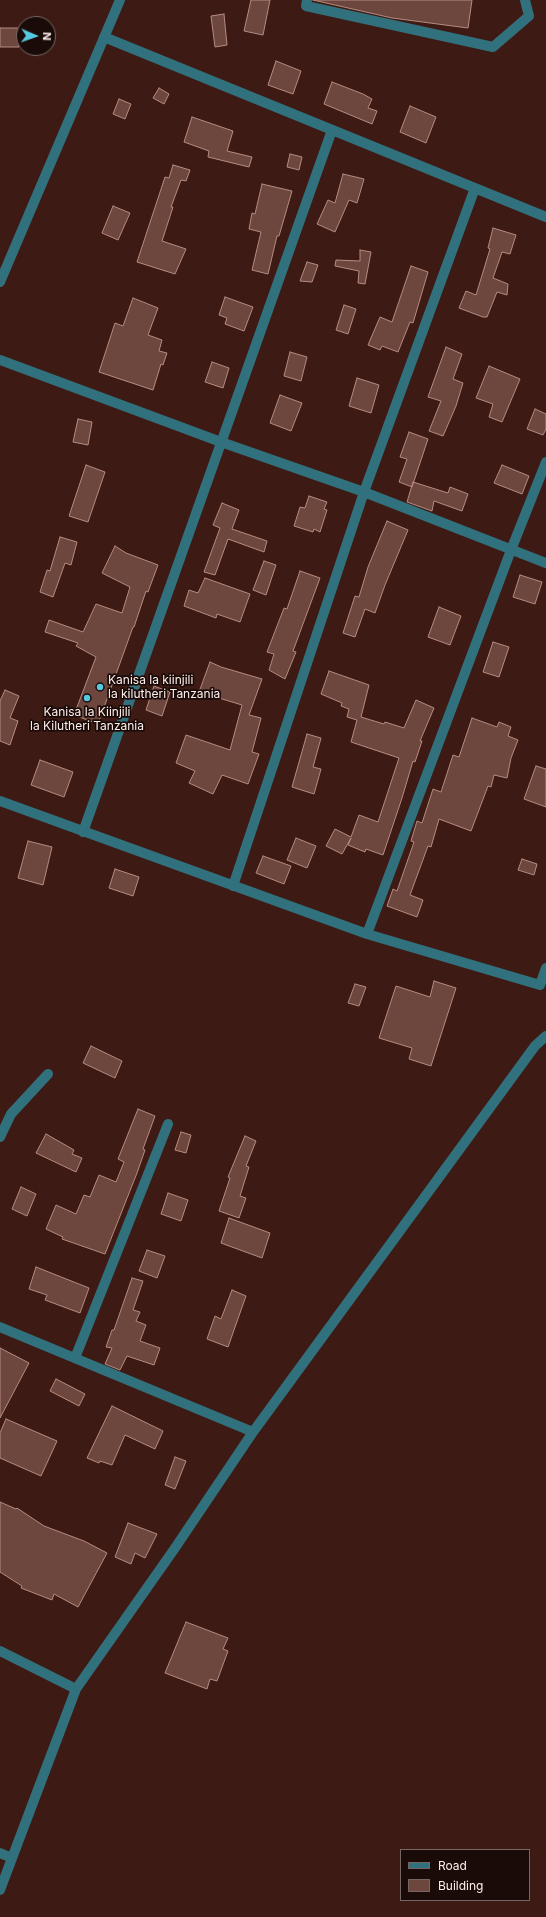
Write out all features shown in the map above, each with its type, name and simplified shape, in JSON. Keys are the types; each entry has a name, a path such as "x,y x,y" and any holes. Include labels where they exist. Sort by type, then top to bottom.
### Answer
{"street":[{"path":"0,282 120,0"},
{"path":"307,0 306,6 493,47 529,16 524,0"},
{"path":"104,37 546,217"},
{"path":"83,832 332,130"},
{"path":"233,886 364,492 475,188"},
{"path":"0,360 221,442 364,492 546,563"},
{"path":"367,934 511,550 546,462"},
{"path":"0,801 367,934 540,985 546,968"},
{"path":"0,1890 76,1689 175,1548 253,1432 535,1046 546,1036"},
{"path":"0,1138 11,1114 48,1074"},
{"path":"75,1358 168,1124"},
{"path":"0,1327 253,1432"},
{"path":"0,1651 76,1689"},
{"path":"0,1853 12,1858"}],"building":[{"path":"251,0 270,0 263,35 244,31"},
{"path":"313,0 472,0 468,28 392,18"},
{"path":"224,14 227,45 215,47 211,16"},
{"path":"0,28 16,28 16,47 0,47"},
{"path":"276,61 301,71 293,94 268,85"},
{"path":"332,82 372,99 368,108 377,111 372,124 324,104"},
{"path":"159,88 169,94 164,104 153,98"},
{"path":"119,99 131,104 125,119 113,114"},
{"path":"410,106 436,117 426,143 400,132"},
{"path":"192,117 233,131 227,151 252,157 249,167 208,157 209,151 184,142"},
{"path":"290,154 302,157 299,170 287,167"},
{"path":"173,165 190,170 186,181 181,180 171,207 173,207 162,241 186,249 175,274 137,262 165,177 169,178"},
{"path":"343,174 364,179 357,203 349,200 335,232 317,224 328,200 335,203"},
{"path":"262,184 292,191 279,236 277,236 268,274 252,270 261,232 249,229 252,213 255,214"},
{"path":"113,206 130,213 118,240 102,233"},
{"path":"493,228 516,235 510,254 502,252 493,278 508,284 507,295 497,292 487,317 483,317 459,308 466,291 476,295 490,249 488,248"},
{"path":"360,250 371,252 365,284 358,283 359,271 335,266 336,260 360,261"},
{"path":"307,262 318,265 312,282 300,281"},
{"path":"411,266 428,272 413,323 410,322 398,352 382,346 380,350 368,345 380,317 392,322"},
{"path":"225,297 253,307 244,331 225,324 227,318 219,315"},
{"path":"133,298 158,308 148,335 162,340 159,351 167,353 163,365 161,364 153,390 99,372 115,323 123,326"},
{"path":"344,305 356,309 348,334 336,330"},
{"path":"446,347 462,354 453,379 463,383 456,406 443,436 429,431 441,401 428,397"},
{"path":"290,352 307,357 301,381 284,376"},
{"path":"212,362 229,368 223,388 205,382"},
{"path":"489,366 520,379 502,422 489,417 493,404 476,398"},
{"path":"357,378 379,385 371,413 349,406"},
{"path":"280,395 302,403 291,431 270,423"},
{"path":"535,409 546,414 546,429 543,435 527,429"},
{"path":"78,419 92,422 88,445 73,442"},
{"path":"409,432 428,439 412,487 399,482 407,459 400,457"},
{"path":"86,465 105,472 88,522 69,516"},
{"path":"502,465 529,476 522,494 494,483"},
{"path":"413,482 448,493 450,487 468,494 462,511 434,501 432,511 407,502"},
{"path":"309,496 327,502 324,509 327,510 320,532 314,529 313,532 294,526 300,507 305,508"},
{"path":"222,503 239,510 232,529 267,541 264,552 228,539 215,575 204,572 220,528 213,525"},
{"path":"387,521 408,530 375,613 365,609 355,637 343,633 355,596 359,597 368,567"},
{"path":"60,537 77,542 71,565 65,563 53,597 40,592 47,570 50,571"},
{"path":"115,546 126,553 158,565 148,592 146,591 98,724 74,715 96,657 76,646 78,643 45,632 49,620 83,632 96,604 122,613 130,587 102,573"},
{"path":"264,561 276,565 266,595 253,590"},
{"path":"300,571 320,578 293,651 296,652 285,679 269,670 274,654 267,652 284,608 287,609"},
{"path":"520,575 542,582 535,604 513,597"},
{"path":"205,578 250,594 240,622 217,614 216,618 184,606 189,590 198,593"},
{"path":"439,607 461,616 450,645 428,637"},
{"path":"493,642 509,647 499,677 483,672"},
{"path":"210,662 221,667 262,679 249,715 261,718 252,752 259,754 248,784 222,775 213,794 189,783 195,771 176,763 186,735 230,750 242,705 199,692"},
{"path":"329,671 369,685 361,717 404,728 416,700 434,708 420,741 422,741 415,762 413,761 383,855 366,849 365,852 348,845 351,838 342,854 326,846 335,829 351,837 359,815 378,822 399,758 351,742 357,720 347,717 349,709 341,706 342,703 321,694"},
{"path":"154,686 170,692 162,716 146,710"},
{"path":"5,690 19,696 10,718 18,721 10,745 0,741 0,701"},
{"path":"472,718 497,727 499,722 511,727 508,736 518,740 511,758 507,778 494,775 491,787 488,786 471,831 439,819 431,847 428,846 410,895 423,900 417,917 387,906 393,889 397,891 414,842 411,841 417,821 422,823 433,789 441,792 453,755 459,757"},
{"path":"307,734 321,738 313,767 321,769 314,794 292,787"},
{"path":"40,760 73,772 64,797 31,785"},
{"path":"536,766 546,769 546,807 524,799"},
{"path":"296,838 316,846 307,868 287,860"},
{"path":"28,841 52,847 43,885 18,878"},
{"path":"263,856 291,866 284,884 256,873"},
{"path":"522,859 537,864 534,875 518,870"},
{"path":"115,869 139,877 133,896 109,888"},
{"path":"434,981 456,988 431,1066 409,1059 412,1048 379,1038 396,986 430,997"},
{"path":"355,984 366,987 359,1006 348,1003"},
{"path":"91,1046 122,1061 115,1078 83,1063"},
{"path":"138,1109 155,1116 143,1149 145,1150 137,1173 105,1254 62,1239 63,1237 46,1229 56,1205 76,1214 84,1195 90,1197 99,1175 116,1182 124,1162 118,1159"},
{"path":"181,1132 191,1135 186,1153 175,1150"},
{"path":"46,1134 74,1150 72,1154 82,1158 76,1172 36,1153"},
{"path":"245,1136 256,1141 246,1166 249,1167 240,1196 246,1198 239,1218 219,1211 230,1178 228,1177"},
{"path":"21,1187 36,1194 27,1216 12,1209"},
{"path":"168,1193 188,1200 181,1221 161,1214"},
{"path":"229,1218 270,1233 262,1258 221,1243"},
{"path":"147,1250 165,1256 157,1278 139,1271"},
{"path":"36,1267 89,1288 80,1313 45,1300 47,1295 29,1289"},
{"path":"132,1278 143,1281 133,1310 140,1312 136,1321 146,1325 140,1341 160,1348 154,1365 127,1356 120,1370 105,1364 112,1348 106,1347 112,1330 114,1330"},
{"path":"232,1290 246,1296 228,1347 207,1339 215,1316 221,1319"},
{"path":"0,1348 29,1363 0,1418"},
{"path":"56,1379 85,1394 79,1406 50,1391"},
{"path":"112,1406 163,1431 155,1449 125,1435 112,1465 100,1461 99,1463 87,1458"},
{"path":"6,1419 57,1441 41,1476 0,1458 0,1433"},
{"path":"175,1457 186,1461 175,1489 165,1485"},
{"path":"0,1502 16,1509 17,1508 44,1526 84,1541 107,1553 78,1607 54,1594 52,1600 21,1588 22,1586 0,1572"},
{"path":"128,1523 157,1534 145,1558 135,1553 131,1564 115,1557"},
{"path":"186,1622 228,1638 223,1649 228,1651 217,1681 210,1679 207,1689 165,1673"}],"place":[{"name":"Kanisa la kiinjili la kilutheri Tanzania","path":"100,687"},
{"name":"Kanisa la Kiinjili la Kilutheri Tanzania","path":"87,698"}]}
